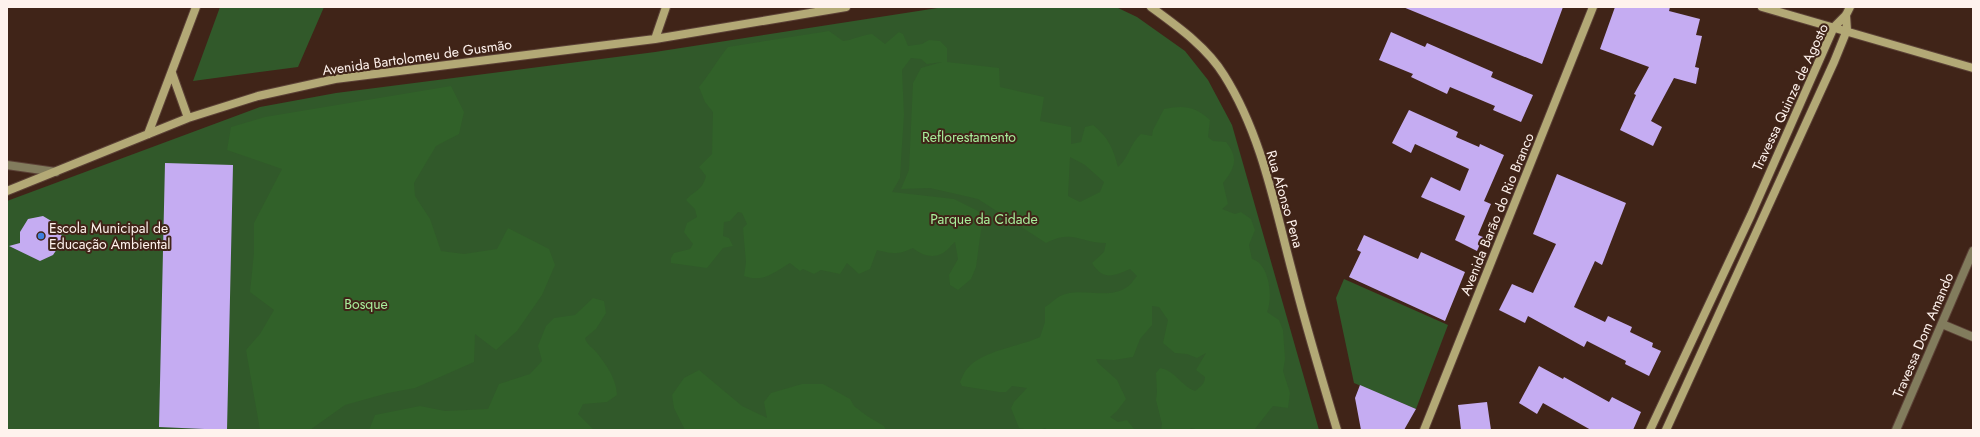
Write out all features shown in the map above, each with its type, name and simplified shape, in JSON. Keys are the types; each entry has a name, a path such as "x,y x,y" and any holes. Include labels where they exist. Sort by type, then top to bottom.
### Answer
{"street":[{"path":"148,134 196,7"},
{"path":"655,39 666,7"},
{"name":"Avenida Bartolomeu de Gusmão","path":"7,191 188,118 258,96 335,79 655,39 846,7"},
{"name":"Rua Afonso Pena","path":"1151,7 1197,43 1206,53 1224,74 1248,120 1268,181 1296,289 1338,430"},
{"name":"Avenida Barão do Rio Branco","path":"1424,430 1593,7"},
{"path":"1762,7 1847,30 1973,68"},
{"name":"Travessa Quinze de Agosto","path":"1650,430 1751,215 1834,27 1848,11"},
{"name":"Travessa Quinze de Agosto","path":"1666,430 1763,220 1847,30 1848,11"},
{"path":"172,73 188,118"},
{"path":"7,165 56,172"},
{"path":"1751,215 1763,220"},
{"name":"Travessa Dom Amando","path":"1896,430 1973,251"},
{"path":"1942,324 1973,337"},
{"path":"1699,325 1712,331"}],"green space":[{"path":"220,7 324,7 298,67 193,81"},
{"name":"Parque da Cidade","path":"944,7 1116,7 1137,17 1185,51 1208,80 1232,125 1319,430 7,430 7,201 260,107 336,93 655,52"},
{"name":"Reflorestamento","path":"829,31 843,41 872,34 885,44 899,32 903,34 908,46 922,44 929,40 940,41 947,48 947,62 999,68 1000,87 1044,97 1040,121 1071,127 1071,144 1081,142 1085,127 1093,125 1103,134 1109,143 1118,167 1141,134 1152,136 1153,130 1164,109 1183,107 1194,109 1204,115 1210,120 1208,137 1213,141 1226,142 1233,153 1233,168 1223,183 1228,204 1222,209 1235,214 1241,212 1251,219 1255,230 1249,245 1252,259 1263,267 1266,274 1270,290 1270,299 1267,312 1279,320 1283,330 1285,359 1283,371 1290,393 1288,408 1273,406 1254,430 1200,430 1191,428 1189,430 1161,430 1162,424 1156,400 1156,373 1160,368 1170,372 1185,385 1195,391 1202,385 1205,379 1205,377 1196,370 1206,353 1197,358 1187,354 1175,353 1163,343 1168,320 1159,307 1152,306 1152,325 1140,339 1133,357 1114,360 1096,359 1098,363 1117,380 1126,399 1117,411 1110,417 1118,422 1127,420 1135,430 1048,430 1045,428 1032,430 1019,428 1011,408 1014,402 1027,388 1012,386 1006,392 999,392 962,386 960,382 966,370 982,357 1040,337 1045,322 1045,307 1060,296 1077,292 1111,293 1119,291 1128,286 1137,276 1130,269 1119,274 1105,275 1096,269 1092,263 1104,252 1106,243 1063,237 1046,243 978,199 930,188 901,189 909,170 913,83 921,68 942,62 927,64 921,59 911,58 902,70 904,115 900,178 892,192 954,199 988,218 981,230 976,267 971,279 958,290 950,285 949,275 958,259 955,242 944,252 935,256 920,253 913,248 895,253 877,250 870,269 859,274 847,263 840,274 821,270 814,274 803,269 800,271 790,263 762,278 751,278 744,276 746,262 743,228 747,224 742,213 738,212 730,221 724,222 723,236 729,238 733,246 723,248 707,268 671,263 671,258 674,253 690,249 693,244 684,232 687,223 697,217 695,209 686,200 702,185 706,176 699,167 712,154 713,112 705,102 699,87 728,47","holes":["1070,157 1085,165 1104,182 1100,192 1080,202 1068,196"]},
{"name":"Bosque","path":"451,86 464,112 459,134 436,146 414,183 415,196 430,219 441,251 464,254 497,249 508,228 549,249 555,265 542,295 517,331 496,350 475,334 474,362 415,388 388,393 345,405 310,430 260,430 246,350 260,334 274,310 250,292 254,253 254,223 282,169 227,150 231,127 265,117"},
{"path":"1344,279 1448,325 1416,409 1354,383 1336,298"},
{"path":"593,298 604,301 606,313 596,329 585,338 610,372 615,383 617,395 607,402 583,404 578,414 594,430 369,430 375,415 420,406 445,411 488,409 499,384 530,374 542,361 538,346 546,326 554,318 575,315"},
{"path":"699,370 742,406 767,418 764,402 771,393 802,384 823,384 850,399 854,406 884,426 886,430 685,430 674,408 672,395 684,378"}],"building":[{"path":"1403,7 1563,7 1542,64"},
{"path":"1615,7 1670,7 1669,11 1700,19 1696,35 1702,36 1695,67 1699,68 1696,84 1674,78 1651,121 1662,127 1653,146 1620,130 1636,95 1634,94 1649,67 1600,49"},
{"path":"1391,32 1425,47 1427,43 1493,72 1491,77 1533,95 1521,122 1493,110 1495,106 1450,87 1447,94 1411,77 1413,74 1379,60"},
{"path":"1409,110 1458,132 1456,137 1479,147 1480,144 1504,155 1484,201 1491,204 1478,235 1483,237 1477,251 1455,240 1465,216 1421,197 1431,177 1460,191 1469,169 1415,144 1411,153 1392,143"},
{"path":"165,163 233,165 227,430 159,427"},
{"path":"1557,174 1626,203 1602,265 1595,261 1574,307 1605,322 1608,316 1632,327 1630,332 1653,343 1652,347 1661,351 1649,376 1625,364 1626,361 1587,341 1584,347 1528,316 1525,323 1499,310 1512,284 1533,293 1556,244 1533,234"},
{"name":"Escola Municipal de Educação Ambiental","path":"43,216 58,225 63,240 53,255 40,261 9,246 20,243 20,232 28,219"},
{"path":"1364,235 1418,259 1421,252 1465,272 1445,321 1349,277 1361,252 1357,250"},
{"path":"1539,366 1563,379 1564,377 1609,402 1612,397 1641,412 1633,430 1591,430 1543,403 1537,414 1519,403"},
{"path":"1360,385 1416,409 1404,430 1361,430 1355,398"},
{"path":"1487,402 1491,430 1461,430 1458,405"}],"place":[{"name":"Escola Municipal de Educação Ambiental","path":"41,236"}]}
